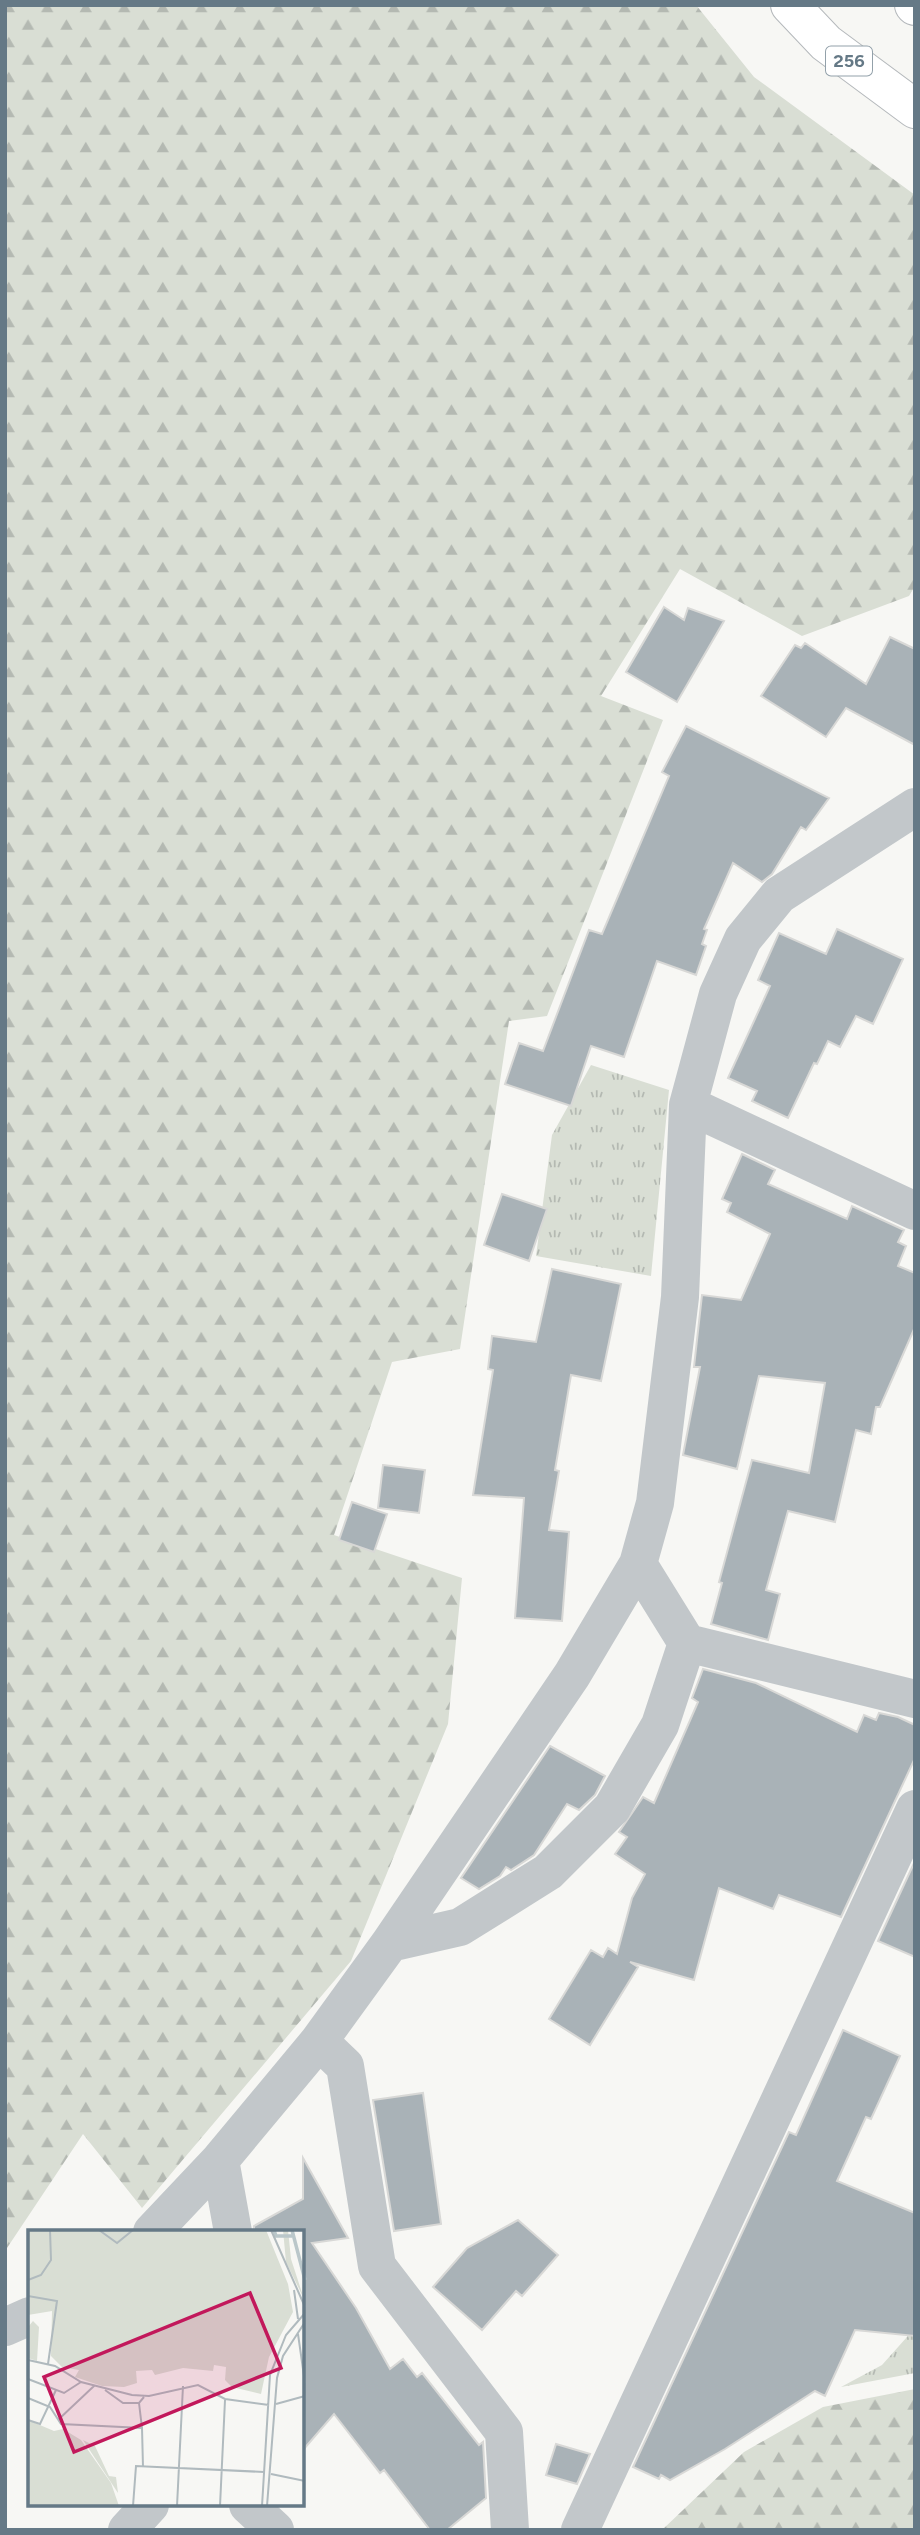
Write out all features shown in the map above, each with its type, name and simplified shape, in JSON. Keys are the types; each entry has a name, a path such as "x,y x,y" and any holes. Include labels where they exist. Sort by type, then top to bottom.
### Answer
{"highway":[{"name":"256","path":"790,5 826,43 915,109"}],"street":[{"path":"154,2230 220,2161 319,2041 390,1943 572,1675 638,1564 655,1503 680,1297 688,1105 718,994 743,939 779,895 915,807"},
{"path":"688,1105 915,1211"},
{"path":"638,1564 687,1643 915,1699"},
{"path":"390,1943 460,1927 548,1872 612,1808 660,1725 687,1643"},
{"path":"580,2530 915,1809"},
{"path":"319,2041 345,2066 377,2266 504,2432 510,2530"},
{"path":"220,2161 233,2230"},
{"path":"5,2328 28,2317"},
{"path":"127,2530 148,2507"},
{"path":"249,2507 275,2530"}],"green space":[{"path":"5,5 696,5 754,77 915,195 915,586 909,596 802,636 680,569 601,696 663,720 547,1016 509,1021 460,1349 392,1362 334,1535 462,1578 448,1724 351,1961 142,2208 83,2134 5,2251"},
{"path":"591,1065 669,1090 651,1276 536,1256 552,1135"},
{"path":"915,2328 915,2373 841,2387 882,2365"},
{"path":"915,2389 915,2530 662,2530 744,2452 823,2407"}],"building":[{"path":"664,607 684,620 688,608 724,621 677,702 626,672"},
{"path":"890,637 915,649 915,745 846,708 826,737 761,696 795,645 801,648 805,643 866,684"},
{"path":"686,726 829,798 806,830 801,827 772,874 762,882 733,863 704,929 707,930 702,944 706,946 696,975 657,961 624,1057 591,1046 571,1106 505,1084 519,1043 543,1051 589,930 602,934 669,776 662,772"},
{"path":"837,929 903,959 873,1024 856,1016 840,1047 828,1041 817,1064 814,1063 788,1118 752,1101 757,1091 728,1078 770,986 758,980 779,933 826,954"},
{"path":"742,1154 775,1170 768,1184 847,1219 852,1206 904,1230 898,1242 906,1246 898,1266 915,1273 915,1327 880,1407 876,1407 871,1434 856,1430 835,1522 788,1511 766,1590 780,1594 768,1640 711,1624 722,1583 719,1582 752,1460 809,1473 825,1383 759,1376 737,1469 683,1455 700,1367 694,1367 702,1295 741,1300 770,1234 727,1212 731,1203 722,1199"},
{"path":"502,1194 547,1209 529,1261 484,1245"},
{"path":"552,1269 621,1284 601,1381 571,1375 555,1470 559,1471 549,1530 569,1532 562,1621 515,1618 524,1498 473,1495 493,1370 488,1369 492,1336 536,1342"},
{"path":"383,1465 425,1470 419,1513 378,1508"},
{"path":"352,1502 387,1514 374,1552 339,1540"},
{"path":"703,1669 756,1683 857,1732 864,1715 876,1720 879,1713 898,1717 915,1725 915,1758 841,1917 779,1895 773,1909 719,1888 694,1980 630,1962 638,1967 590,2045 549,2019 591,1950 603,1957 608,1948 617,1954 632,1898 645,1874 615,1854 627,1837 619,1832 643,1797 654,1803 698,1702 692,1698"},
{"path":"550,1746 605,1776 595,1795 579,1810 567,1804 534,1855 511,1870 506,1867 500,1876 479,1889 461,1878"},
{"path":"915,1861 915,1957 878,1941"},
{"path":"843,2030 900,2056 871,2119 866,2117 837,2181 915,2213 915,2336 855,2330 825,2396 815,2391 725,2449 670,2480 661,2475 659,2479 633,2467 789,2132 796,2135"},
{"path":"423,2093 441,2224 394,2231 373,2100"},
{"path":"303,2158 348,2238 312,2243 356,2308 390,2369 403,2359 417,2377 422,2373 479,2445 483,2442 486,2498 447,2530 430,2530 384,2470 380,2473 334,2414 304,2449 304,2230 254,2230 254,2226 303,2199"},
{"path":"518,2220 558,2255 522,2296 516,2291 482,2330 433,2287 467,2248"},
{"path":"556,2444 590,2454 577,2484 546,2475"}]}
